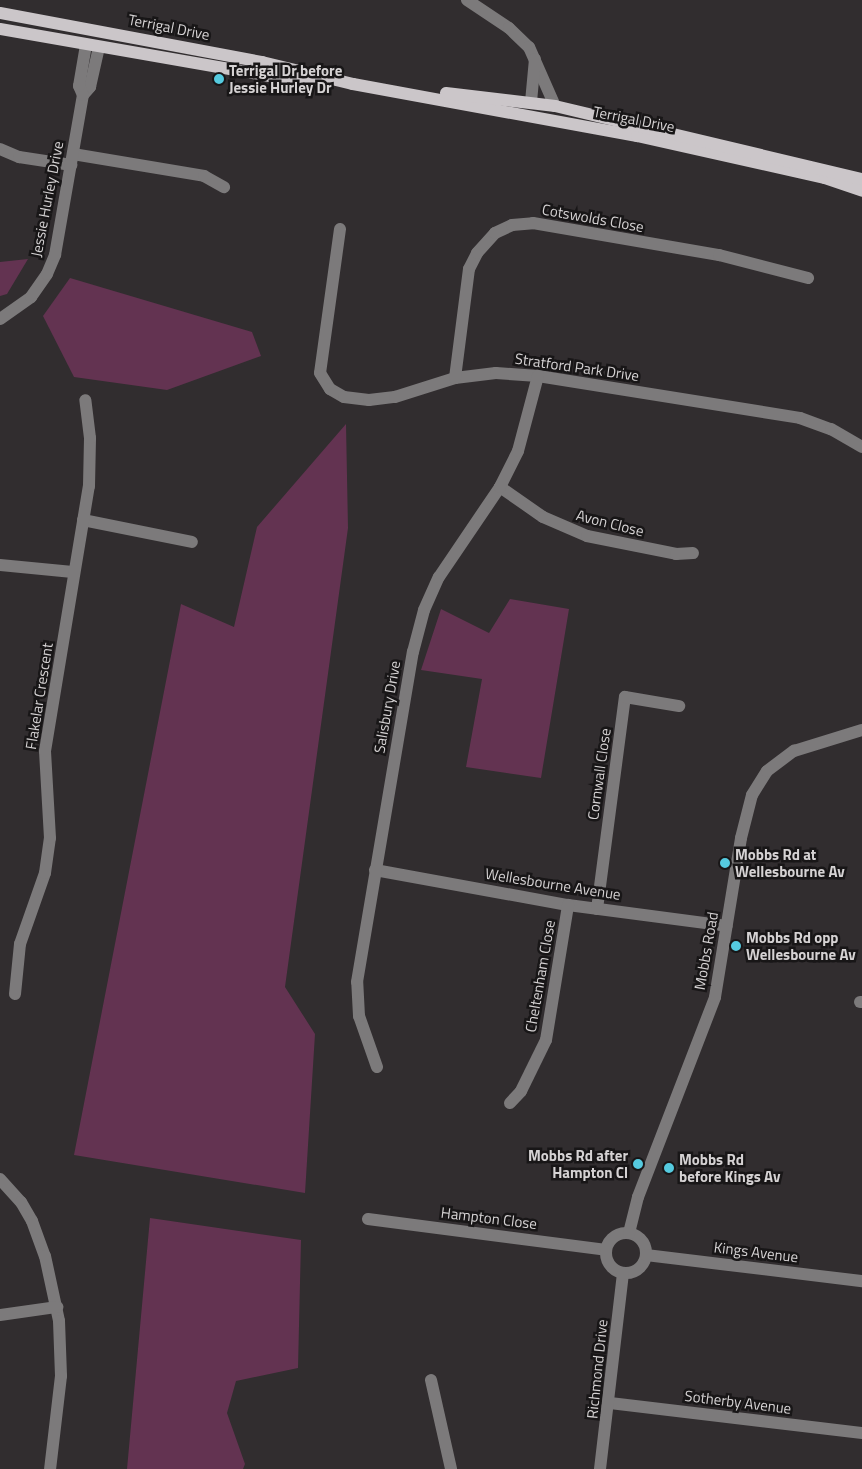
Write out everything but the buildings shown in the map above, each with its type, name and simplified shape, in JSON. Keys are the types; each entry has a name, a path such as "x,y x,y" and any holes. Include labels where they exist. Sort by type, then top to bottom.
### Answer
{"main road":[{"name":"Terrigal Drive","path":"0,13 270,64 331,80 397,90 680,145 825,178 862,191"},
{"path":"63,24 93,44 137,38"},
{"name":"Terrigal Drive","path":"0,29 299,81 331,80"},
{"name":"Terrigal Drive","path":"397,90 531,102 555,106 862,179"},
{"path":"531,102 549,119"}],"street":[{"path":"467,0 509,28 529,47 555,106"},
{"name":"Jessie Hurley Drive","path":"0,319 31,297 49,269 55,255 83,95 79,86 93,44"},
{"path":"531,102 535,59"},
{"path":"0,149 19,157 72,159 204,176 224,187"},
{"name":"Cotswolds Close","path":"455,378 469,269 477,253 495,233 512,225 533,223 719,255 808,278"},
{"name":"Stratford Park Drive","path":"340,229 320,354 320,373 330,389 344,397 369,400 395,397 455,378 496,373 538,376 800,418 831,429 862,447"},
{"name":"Salisbury Drive","path":"377,1067 358,1016 358,982 375,870 424,610 439,577 500,487 518,451 538,376"},
{"name":"Flakelar Crescent","path":"15,994 20,944 45,873 50,838 46,751 59,683 73,572 89,486 90,438 85,400"},
{"name":"Avon Close","path":"500,487 543,517 587,536 676,554 693,553"},
{"path":"83,520 192,542"},
{"path":"0,565 73,572"},
{"name":"Cornwall Close","path":"597,909 625,697 679,706"},
{"name":"Mobbs Road","path":"629,1233 638,1197 711,1010 746,811 758,782 794,751 862,730"},
{"name":"Wellesbourne Avenue","path":"375,870 568,905 727,926"},
{"name":"Cheltenham Close","path":"510,1103 521,1092 546,1040 568,905"},
{"path":"0,1179 21,1202 32,1221 46,1256 57,1307 62,1339 62,1376 50,1469"},
{"name":"Hampton Close","path":"368,1219 606,1250"},
{"path":"629,1233 640,1238 646,1255 636,1271 623,1273 608,1262 606,1250 612,1238 629,1233"},
{"name":"Kings Avenue","path":"646,1255 862,1281"},
{"name":"Richmond Drive","path":"600,1469 610,1402 623,1273"},
{"path":"0,1315 57,1307"},
{"path":"431,1380 450,1469"},
{"name":"Sotherby Avenue","path":"610,1402 862,1433"}],"shaded area":[{"path":"28,259 7,294 0,296 0,262"},
{"path":"70,278 252,332 261,356 167,390 74,377 43,316"},
{"path":"346,424 348,528 285,987 315,1034 305,1193 74,1155 181,604 234,627 257,527"},
{"path":"510,599 569,609 541,778 466,767 482,679 421,670 441,609 489,633"},
{"path":"150,1218 301,1240 298,1368 236,1381 227,1413 245,1464 243,1469 127,1469"}],"place":[{"name":"Terrigal Dr before Jessie Hurley Dr","path":"219,79"},
{"name":"Mobbs Rd at Wellesbourne Av","path":"725,863"},
{"name":"Mobbs Rd opp Wellesbourne Av","path":"736,946"},
{"name":"Mobbs Rd after Hampton Cl","path":"638,1164"},
{"name":"Mobbs Rd before Kings Av","path":"669,1168"}]}
